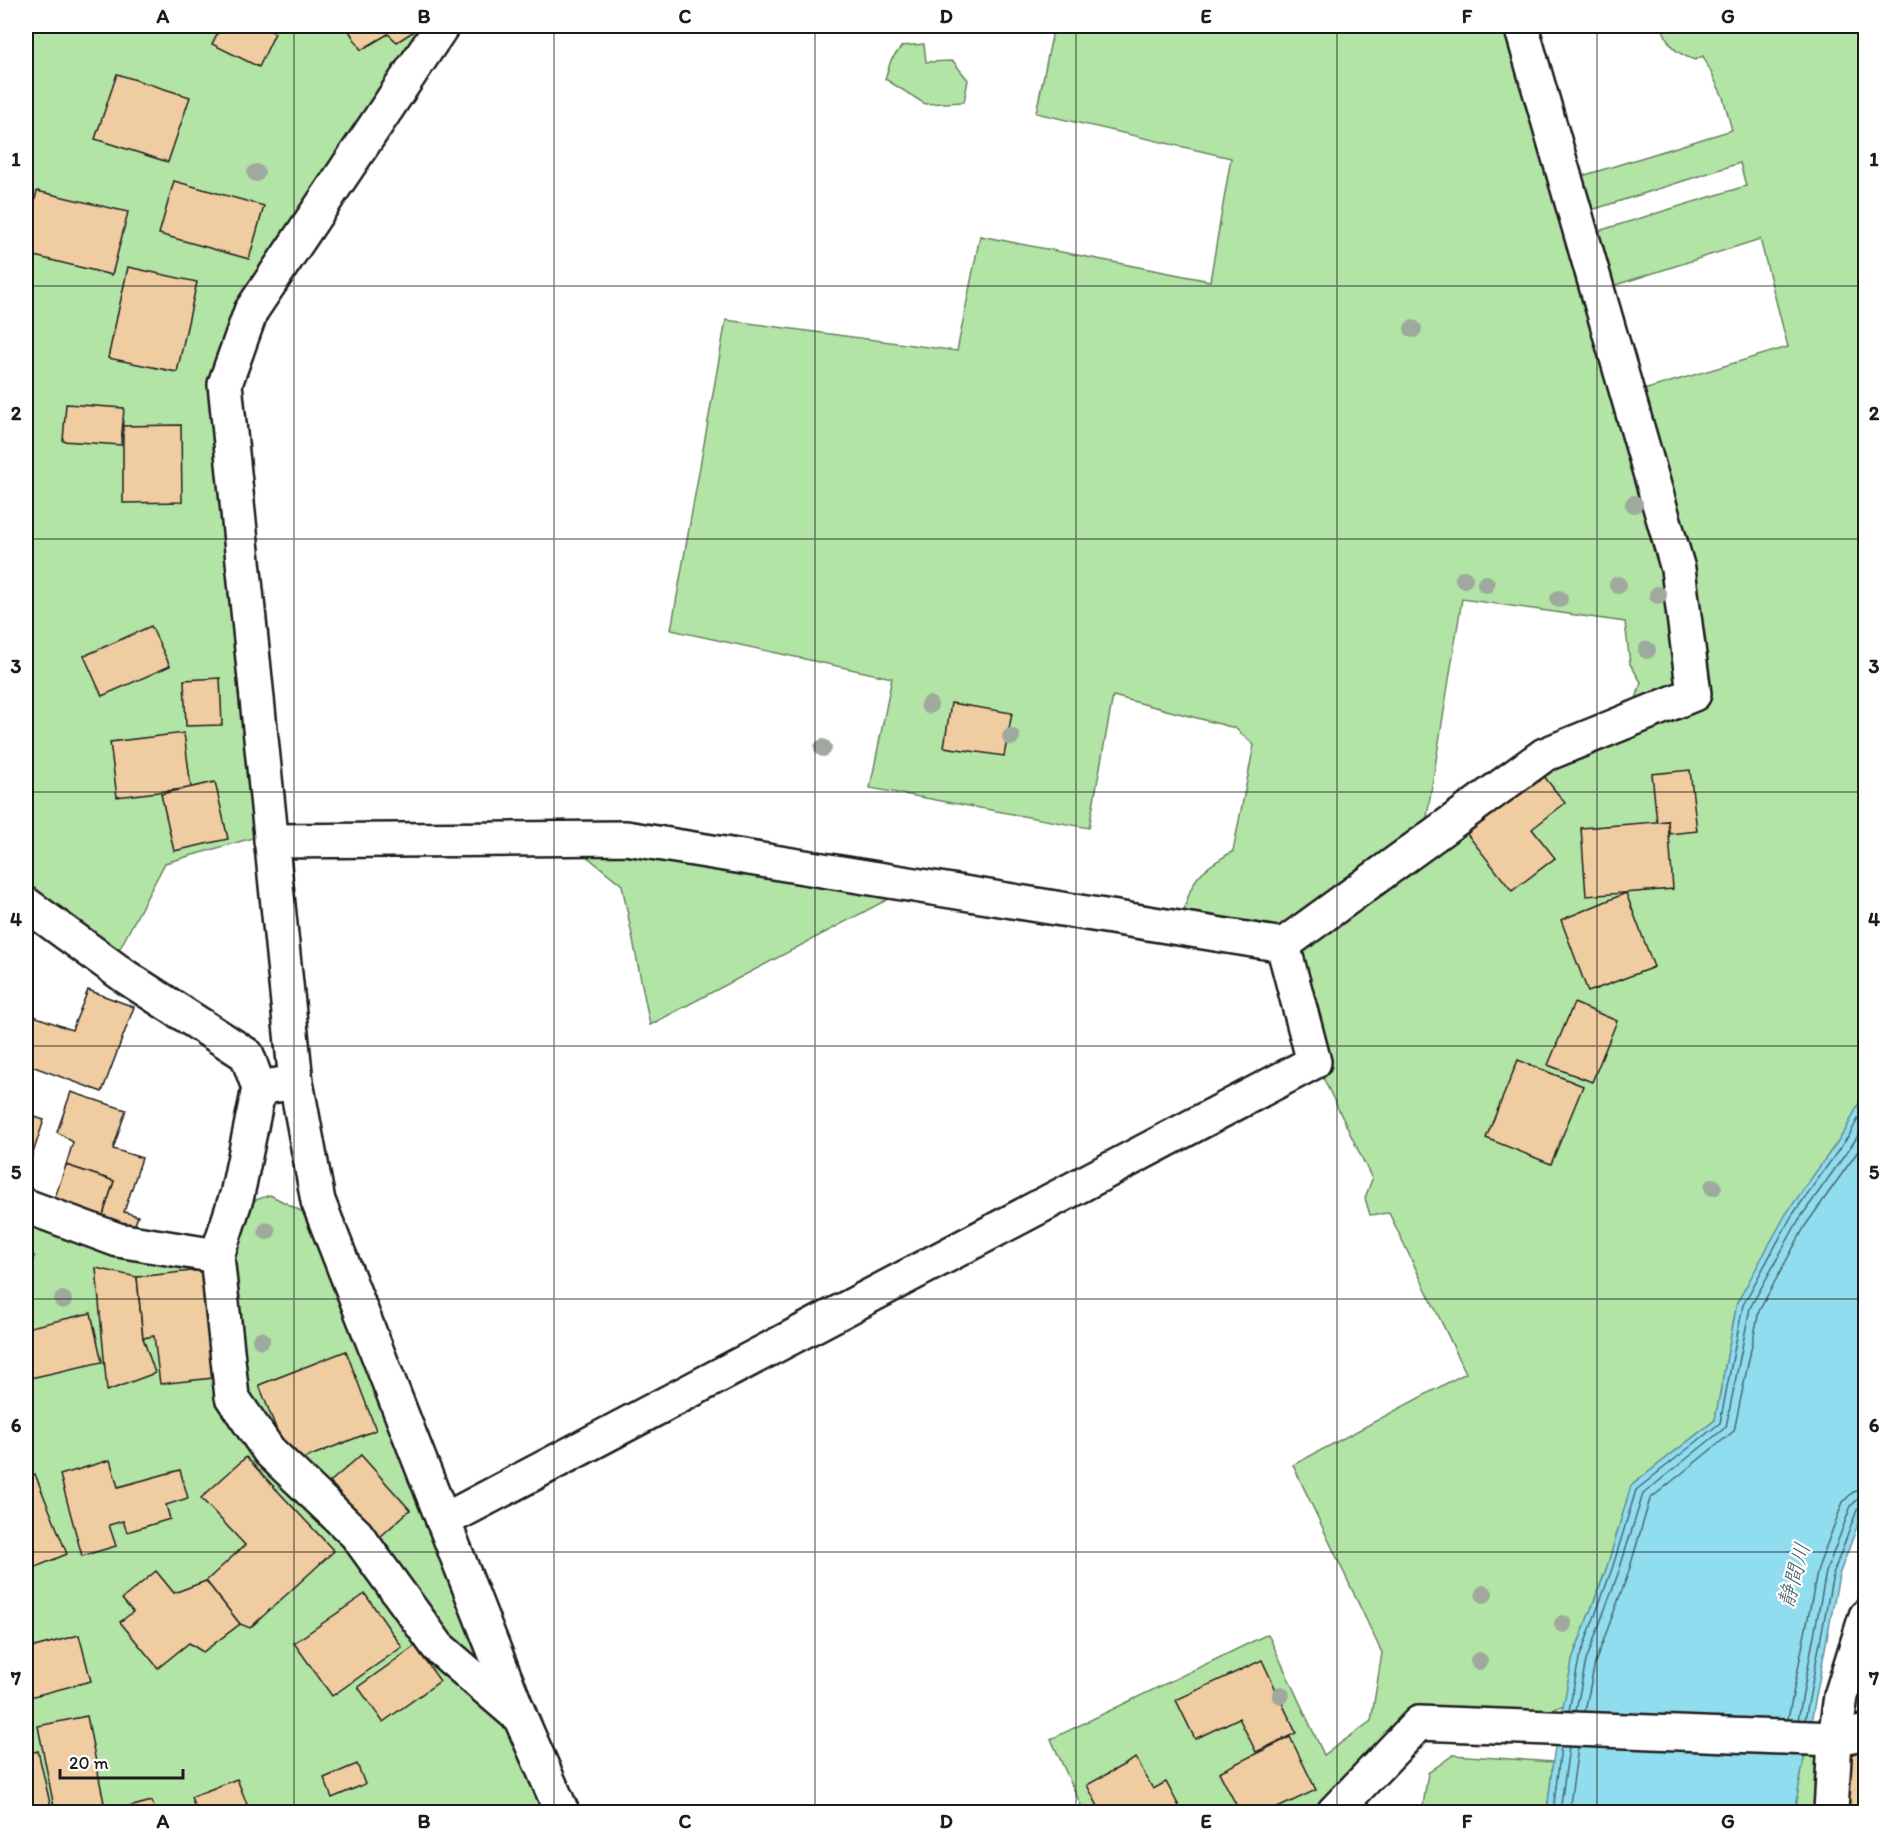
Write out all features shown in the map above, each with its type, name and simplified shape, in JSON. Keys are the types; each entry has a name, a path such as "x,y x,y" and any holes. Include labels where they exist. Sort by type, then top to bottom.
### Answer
{"street":[{"path":"442,26 251,311 225,384 296,1082 318,1202 521,1719 562,1812"},
{"path":"271,841 626,838 1283,945 1544,755 1694,694 1678,569 1521,26"},
{"path":"26,904 126,977 247,1055 259,1088 237,1195 218,1256 232,1397 269,1451 356,1534 438,1647 521,1719"},
{"path":"443,1521 1314,1062 1283,945"},
{"path":"259,1088 296,1082"},
{"path":"26,1206 118,1240 218,1256"},
{"path":"1831,1812 1850,1735 1841,1696 1866,1616"},
{"path":"1334,1812 1419,1723 1850,1735"}],"green space":[{"path":"26,26 431,26 213,386 256,837 165,863 117,954 26,896"},
{"path":"1054,26 1517,26 1674,570 1688,690 1632,713 1641,682 1630,664 1625,622 1462,599 1424,835 1283,939 1184,912 1195,881 1206,869 1233,851 1254,745 1235,728 1113,696 1089,828 870,788 892,678 671,630 726,320 957,351 980,236 1210,281 1231,158 1036,113"},
{"path":"1662,26 1865,26 1865,1091 1845,1131 1737,1303 1715,1420 1631,1486 1607,1567 1573,1657 1564,1705 1540,1715 1430,1713 1320,1812 1084,1812 1051,1739 1268,1634 1324,1755 1371,1721 1382,1653 1293,1465 1466,1373 1389,1213 1370,1215 1365,1198 1372,1179 1318,1067 1284,946 1545,756 1696,696 1630,394 1788,347 1760,239 1600,290 1585,235 1746,186 1740,163 1579,214 1569,180 1732,130 1723,97 1703,56 1695,60 1682,55 1670,44"},
{"path":"924,44 926,62 953,61 968,80 964,102 925,104 885,79 891,60 902,46"},
{"path":"626,838 915,885 650,1025 622,885 579,850"},
{"path":"270,1195 301,1211 325,1229 548,1812 26,1812 26,1216 211,1262 241,1205"},
{"path":"1823,1750 1821,1812 1794,1812 1805,1753"},
{"path":"1453,1755 1553,1762 1547,1812 1422,1812 1428,1773"}],"water":[{"name":"静間川","path":"1865,1091 1865,1505 1839,1575 1794,1812 1547,1812 1554,1753 1573,1657 1607,1567 1631,1486 1715,1420 1737,1303 1786,1214 1845,1131"}],"building":[{"path":"221,26 260,26 275,33 259,67 212,44"},
{"path":"346,26 418,26 419,28 397,42 388,34 361,50"},
{"path":"117,74 190,97 168,162 95,139"},
{"path":"174,181 264,206 249,259 159,234"},
{"path":"37,191 128,212 112,275 26,254 26,236"},
{"path":"128,267 197,282 177,372 108,358"},
{"path":"66,404 124,408 121,445 63,441"},
{"path":"181,425 182,502 123,503 123,426"},
{"path":"151,626 170,666 102,696 84,656"},
{"path":"220,678 222,725 186,726 184,680"},
{"path":"951,703 1012,713 1004,756 944,747"},
{"path":"184,733 191,788 117,797 110,742"},
{"path":"1690,770 1697,831 1669,834 1668,821 1657,822 1652,774"},
{"path":"1543,775 1565,803 1532,829 1555,858 1512,891 1467,834"},
{"path":"215,782 228,839 174,851 161,794"},
{"path":"1668,821 1673,889 1586,896 1581,828"},
{"path":"1626,893 1654,967 1588,992 1561,920"},
{"path":"88,990 134,1007 102,1092 26,1064 26,1013 72,1030"},
{"path":"1574,1003 1617,1021 1592,1082 1548,1065"},
{"path":"1518,1060 1583,1086 1551,1164 1486,1138"},
{"path":"71,1092 126,1110 113,1149 142,1158 124,1212 138,1216 130,1238 99,1227 114,1181 66,1165 73,1142 57,1132"},
{"path":"26,1114 44,1120 26,1174"},
{"path":"66,1165 114,1181 99,1227 50,1212"},
{"path":"26,1252 34,1256 26,1281"},
{"path":"96,1268 137,1277 143,1338 155,1373 107,1391"},
{"path":"210,1269 222,1377 160,1384 154,1336 143,1338 137,1277"},
{"path":"91,1313 102,1362 26,1379 26,1328"},
{"path":"346,1351 376,1430 290,1464 259,1385"},
{"path":"361,1455 410,1510 380,1537 330,1482"},
{"path":"246,1457 334,1551 250,1628 240,1624 206,1581 245,1545 201,1498"},
{"path":"110,1460 118,1487 180,1470 188,1498 166,1505 170,1519 127,1532 123,1521 109,1525 116,1546 82,1556 60,1475"},
{"path":"35,1474 67,1554 26,1571 26,1478"},
{"path":"156,1571 174,1593 206,1581 240,1624 203,1652 189,1643 158,1668 120,1622 133,1612 122,1599"},
{"path":"365,1594 402,1647 332,1696 294,1643"},
{"path":"79,1635 91,1681 26,1698 26,1642 27,1649"},
{"path":"415,1646 440,1681 383,1722 358,1687"},
{"path":"1866,1655 1866,1710 1861,1711"},
{"path":"1262,1660 1296,1733 1256,1752 1239,1718 1195,1739 1176,1700"},
{"path":"87,1716 104,1803 55,1812 38,1726"},
{"path":"1290,1737 1316,1790 1269,1812 1240,1812 1219,1772"},
{"path":"1866,1747 1866,1812 1850,1812 1842,1796 1846,1752"},
{"path":"38,1751 52,1812 26,1812 26,1754"},
{"path":"1136,1758 1153,1789 1166,1782 1181,1810 1175,1812 1101,1812 1087,1785"},
{"path":"357,1764 365,1784 332,1798 324,1778"},
{"path":"237,1779 250,1812 197,1812 191,1797"},
{"path":"152,1801 155,1812 110,1812"}]}
